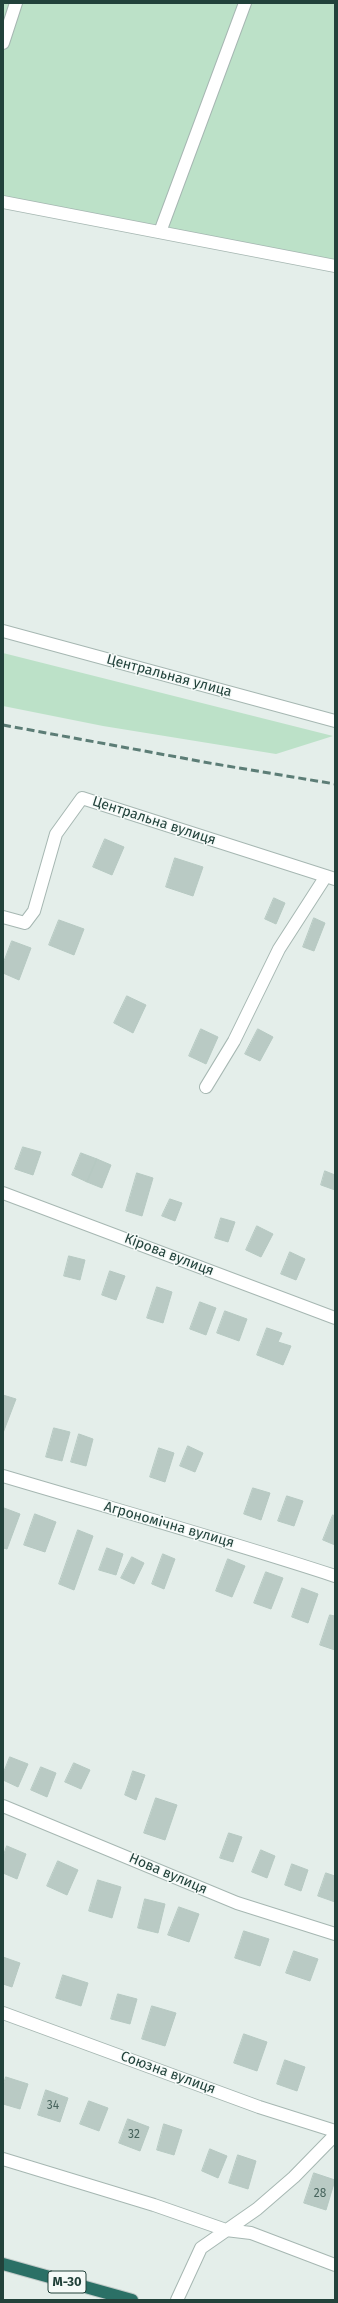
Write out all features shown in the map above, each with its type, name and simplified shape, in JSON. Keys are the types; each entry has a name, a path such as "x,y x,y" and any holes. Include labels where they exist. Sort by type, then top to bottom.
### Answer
{"highway":[{"name":"М-30","path":"3,2264 132,2300"}],"street":[{"path":"3,43 16,3"},
{"path":"160,232 245,3"},
{"path":"3,202 335,266"},
{"name":"Центральная улица","path":"3,631 335,721"},
{"name":"Центральна вулиця","path":"3,917 25,923 34,911 56,834 82,798 330,877"},
{"path":"206,1087 234,1041 279,949 330,877"},
{"name":"Кірова вулиця","path":"3,1193 335,1318"},
{"name":"Агрономічна вулиця","path":"3,1476 134,1516 231,1542 335,1576"},
{"name":"Нова вулиця","path":"3,1806 237,1903 335,1934"},
{"name":"Союзна вулиця","path":"3,2013 259,2106 335,2131"},
{"path":"177,2300 201,2248 257,2209 294,2177 335,2135"},
{"path":"3,2159 133,2198 226,2230 251,2233 335,2265"}],"green space":[{"path":"3,3 335,3 335,269 3,202"},
{"path":"3,653 333,736 276,754 103,726 3,706"}],"building":[{"path":"105,839 124,847 112,875 93,867"},
{"path":"175,858 203,867 193,896 166,887"},
{"path":"274,898 285,903 276,924 265,919"},
{"path":"314,918 325,923 314,951 303,947"},
{"path":"59,920 84,929 74,955 49,945"},
{"path":"12,941 31,948 19,980 3,973 3,964"},
{"path":"127,996 146,1005 133,1033 114,1023"},
{"path":"201,1029 218,1037 206,1064 189,1056"},
{"path":"258,1029 273,1037 260,1061 245,1054"},
{"path":"23,1147 41,1152 33,1175 15,1169"},
{"path":"81,1153 97,1159 87,1182 72,1175"},
{"path":"97,1159 111,1165 102,1188 87,1182"},
{"path":"325,1171 335,1175 335,1190 321,1185"},
{"path":"137,1173 153,1178 142,1216 126,1211"},
{"path":"170,1199 182,1203 175,1221 162,1216"},
{"path":"221,1218 235,1222 228,1242 215,1238"},
{"path":"257,1226 273,1234 261,1257 246,1250"},
{"path":"290,1252 305,1259 296,1280 281,1274"},
{"path":"69,1256 85,1260 80,1280 64,1276"},
{"path":"110,1271 125,1276 116,1300 102,1295"},
{"path":"157,1287 172,1292 163,1323 147,1318"},
{"path":"200,1302 216,1308 206,1335 190,1329"},
{"path":"225,1311 247,1319 239,1341 217,1333"},
{"path":"267,1328 282,1333 278,1342 291,1346 283,1365 257,1355"},
{"path":"3,1395 16,1399 3,1433"},
{"path":"54,1428 70,1432 62,1461 46,1457"},
{"path":"79,1434 93,1439 86,1466 71,1462"},
{"path":"188,1446 203,1453 195,1472 180,1466"},
{"path":"159,1448 174,1453 165,1482 150,1477"},
{"path":"253,1488 270,1493 261,1520 244,1514"},
{"path":"287,1496 303,1501 294,1526 278,1521"},
{"path":"4,1508 20,1514 7,1549 3,1548"},
{"path":"35,1514 56,1522 45,1552 24,1545"},
{"path":"333,1515 335,1516 335,1545 323,1540"},
{"path":"78,1530 93,1536 74,1590 59,1584"},
{"path":"107,1548 123,1554 116,1575 99,1570"},
{"path":"163,1554 175,1559 164,1589 152,1584"},
{"path":"132,1557 144,1563 134,1584 121,1578"},
{"path":"228,1559 245,1566 232,1597 216,1591"},
{"path":"266,1572 283,1578 271,1609 254,1603"},
{"path":"302,1588 318,1594 308,1623 292,1617"},
{"path":"330,1615 335,1616 335,1650 320,1645"},
{"path":"10,1757 28,1764 18,1787 3,1780 3,1774"},
{"path":"74,1763 90,1770 81,1789 65,1782"},
{"path":"41,1767 56,1773 47,1797 31,1790"},
{"path":"133,1771 145,1775 136,1800 125,1795"},
{"path":"156,1798 177,1805 165,1840 144,1833"},
{"path":"229,1833 242,1837 233,1862 220,1858"},
{"path":"7,1846 26,1854 17,1879 3,1873 3,1857"},
{"path":"261,1850 275,1856 267,1878 252,1872"},
{"path":"58,1861 78,1870 67,1895 47,1886"},
{"path":"292,1864 308,1870 301,1891 285,1885"},
{"path":"326,1873 335,1876 335,1902 318,1896"},
{"path":"98,1880 121,1887 112,1918 89,1911"},
{"path":"145,1899 165,1904 158,1933 138,1928"},
{"path":"179,1907 199,1914 189,1942 168,1935"},
{"path":"244,1931 269,1939 260,1966 235,1958"},
{"path":"294,1951 318,1959 310,1981 286,1973"},
{"path":"3,1957 20,1963 12,1987 3,1984"},
{"path":"63,1975 88,1983 81,2006 56,1998"},
{"path":"118,1994 137,1999 130,2024 111,2019"},
{"path":"152,2006 176,2013 165,2046 142,2039"},
{"path":"244,2034 267,2042 257,2071 234,2063"},
{"path":"285,2060 305,2067 297,2091 277,2084"},
{"path":"6,2077 28,2084 20,2109 3,2104 3,2086"},
{"path":"46,2090 68,2098 60,2122 38,2115"},
{"path":"89,2101 108,2108 99,2131 80,2124"},
{"path":"128,2119 149,2127 140,2151 119,2143"},
{"path":"164,2124 182,2130 174,2155 157,2150"},
{"path":"210,2149 227,2156 218,2178 202,2171"},
{"path":"238,2155 256,2161 248,2189 229,2183"},
{"path":"314,2173 335,2180 326,2210 304,2203"}],"railway":[{"path":"3,725 215,764 335,784"}]}
